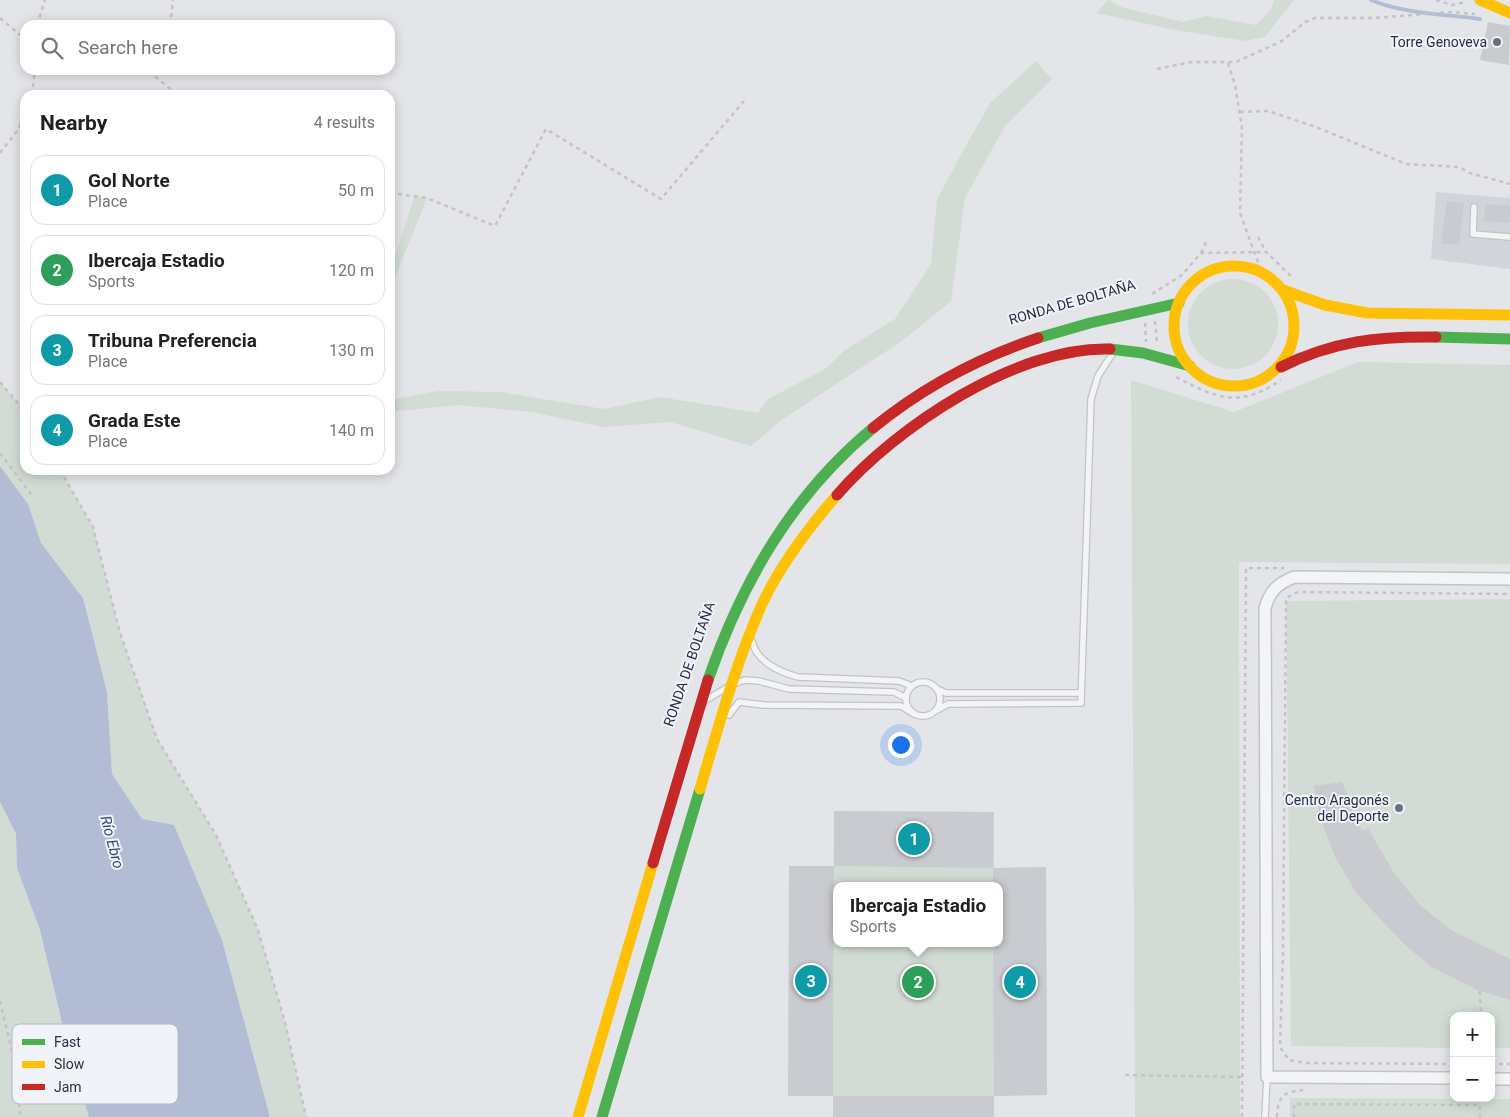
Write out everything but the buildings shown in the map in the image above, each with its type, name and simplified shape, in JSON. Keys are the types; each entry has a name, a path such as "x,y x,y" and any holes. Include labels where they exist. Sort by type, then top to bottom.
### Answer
{"main road":[{"path":"1480,0 1510,13"},
{"path":"1510,315 1367,313 1325,305 1283,290 1262,273 1242,267 1220,268 1195,281 1179,303 1175,319 1175,336 1180,352 1190,366 1204,378 1221,384 1239,386 1257,382 1300,355 1322,347 1364,339 1510,340"},
{"path":"1273,372 1285,358 1294,333 1291,306 1283,290"},
{"name":"RONDA DE BOLTAÑA","path":"578,1117 699,708 730,622 751,577 799,502 828,469 858,440 893,411 960,369 1037,338 1179,303"},
{"path":"602,1117 717,733 751,634 768,591 799,543 844,484 911,426 944,404 992,378 1067,353 1115,349 1149,354 1190,366"}],"street":[{"path":"1450,1078 1267,1077 1266,608 1269,594 1283,581 1298,577 1510,578"},
{"path":"1495,1079 1510,1079"}],"lane":[{"path":"1474,208 1473,234 1510,237"},
{"path":"717,733 739,702 764,705 901,706 914,714 925,716 948,704 1081,703 1091,398 1098,376 1115,349"},
{"path":"751,634 755,652 768,664 798,677 899,680 912,686 925,682 946,693 1081,693"},
{"path":"699,708 711,697 734,684 753,680 789,690 894,692 906,698"},
{"path":"912,686 906,698 908,707 914,714"},
{"path":"937,689 941,699 937,710"},
{"path":"1265,1117 1267,1077"}],"path":[{"path":"39,20 45,0"},
{"path":"171,20 173,0"},
{"path":"1436,0 1452,5"},
{"path":"1157,69 1191,62 1228,63 1271,47 1305,22 1315,18 1374,18 1442,13"},
{"path":"0,18 20,35"},
{"path":"1228,63 1240,112 1243,143 1240,213 1253,253 1262,273"},
{"path":"33,90 35,75"},
{"path":"153,75 172,90"},
{"path":"395,194 427,198 495,226 546,129 660,199 744,101"},
{"path":"1240,112 1268,111 1316,127 1406,164 1459,168 1510,184"},
{"path":"0,153 20,126"},
{"path":"1258,237 1266,252 1279,267 1300,282"},
{"name":"RONDA DE BOLTAÑA","path":"1146,310 1147,296 1182,275 1201,253 1208,238"},
{"path":"1201,253 1266,252"},
{"path":"1146,310 1157,330 1149,354"},
{"path":"1146,310 1149,354"},
{"path":"0,382 20,405"},
{"path":"0,453 34,498"},
{"path":"63,475 93,527 120,634 157,739 216,835 258,930 285,1022 306,1117"},
{"path":"1242,1117 1246,568 1289,568"},
{"path":"1450,1064 1297,1062 1289,1060 1280,1047 1283,955 1286,598 1298,592 1510,594"},
{"path":"1480,992 1481,1012"},
{"path":"0,1001 12,1051"},
{"path":"1495,1064 1510,1064"},
{"path":"1125,1075 1242,1077"},
{"path":"1277,1117 1278,1104 1283,1096 1292,1091 1305,1090"},
{"path":"19,1104 20,1117"},
{"path":"1294,1117 1294,1104 1480,1105 1480,1117"}],"shaded area":[{"path":"1108,0 1121,7 1183,22 1206,16 1256,25 1271,9 1274,0 1294,0 1265,37 1245,41 1175,30 1096,13"},
{"path":"1036,61 1052,79 1005,126 965,198 951,301 902,341 783,419 751,446 670,422 603,427 532,412 458,405 395,411 395,399 438,391 501,392 604,409 660,397 758,413 768,399 825,369 845,350 895,319 931,264 937,199 990,103"},
{"path":"1436,192 1510,198 1510,269 1431,259"},
{"path":"414,197 427,198 395,278 395,256"},
{"path":"1233,279 1250,283 1265,292 1274,307 1278,324 1274,341 1265,356 1250,365 1233,369 1216,365 1201,356 1192,341 1188,324 1192,307 1201,292 1216,283"},
{"path":"1358,362 1510,365 1510,564 1239,562 1240,1117 1135,1117 1131,380 1234,412"},
{"path":"0,382 20,405 20,475 63,475 93,527 120,633 157,739 216,835 258,930 285,1022 306,1117 270,1117 222,940 112,774 107,692 83,598 41,543 28,504 0,466"},
{"name":"Centro Aragonés del Deporte","path":"1510,599 1510,1048 1495,1048 1495,1012 1450,1012 1450,1048 1291,1046 1286,601"},
{"path":"0,802 16,834 17,868 40,930 62,1024 12,1024 12,1104 85,1104 89,1117 0,1117"},
{"path":"834,811 994,812 994,868 1046,867 1047,1095 994,1096 994,1117 833,1117 834,947 1003,947 1003,882 834,882"},
{"path":"1290,1098 1450,1099 1450,1102 1495,1102 1495,1099 1510,1099 1510,1117 1290,1117"}],"water":[{"name":"Río Ebro","path":"0,466 28,504 41,543 83,598 107,692 112,774 142,819 174,825 222,940 270,1117 89,1117 85,1104 178,1104 178,1024 62,1024 40,930 17,868 16,834 0,802"}],"waterway":[{"path":"1371,0 1411,11 1480,19"}],"traffic: fast":[{"path":"1038,338 1090,323 1179,303"},
{"path":"1436,337 1510,339"},
{"path":"1110,349 1143,353 1190,366"},
{"path":"708,680 737,609 773,542 794,511 818,482 844,454 873,428"},
{"path":"602,1117 700,789"}],"traffic: slow":[{"path":"1480,0 1510,13"},
{"path":"1234,266 1257,271 1267,276 1276,284 1284,293 1289,303 1294,326 1289,349 1284,359 1276,368 1267,376 1257,381 1234,386 1211,381 1201,376 1192,368 1184,359 1179,349 1174,326 1179,303 1184,293 1192,284 1201,276 1211,271 1234,266"},
{"path":"1283,290 1325,305 1367,313 1510,315"},
{"path":"700,789 737,667 765,598 780,570 798,544 837,495"},
{"path":"578,1117 653,863"}],"traffic: jam":[{"path":"1281,367 1319,351 1357,342 1376,339 1436,337"},
{"path":"873,428 911,400 951,376 994,355 1038,338"},
{"path":"837,495 891,443 961,395 998,376 1036,361 1074,352 1110,349"},
{"path":"653,863 708,680"}],"place":[{"name":"Torre Genoveva","path":"1497,42"},
{"name":"Centro Aragonés del Deporte","path":"1399,808"},
{"name":"Gol Norte","path":"914,839"},
{"name":"Tribuna Preferencia","path":"811,981"},
{"name":"Ibercaja Estadio","path":"918,982"},
{"name":"Grada Este","path":"1020,982"}]}
